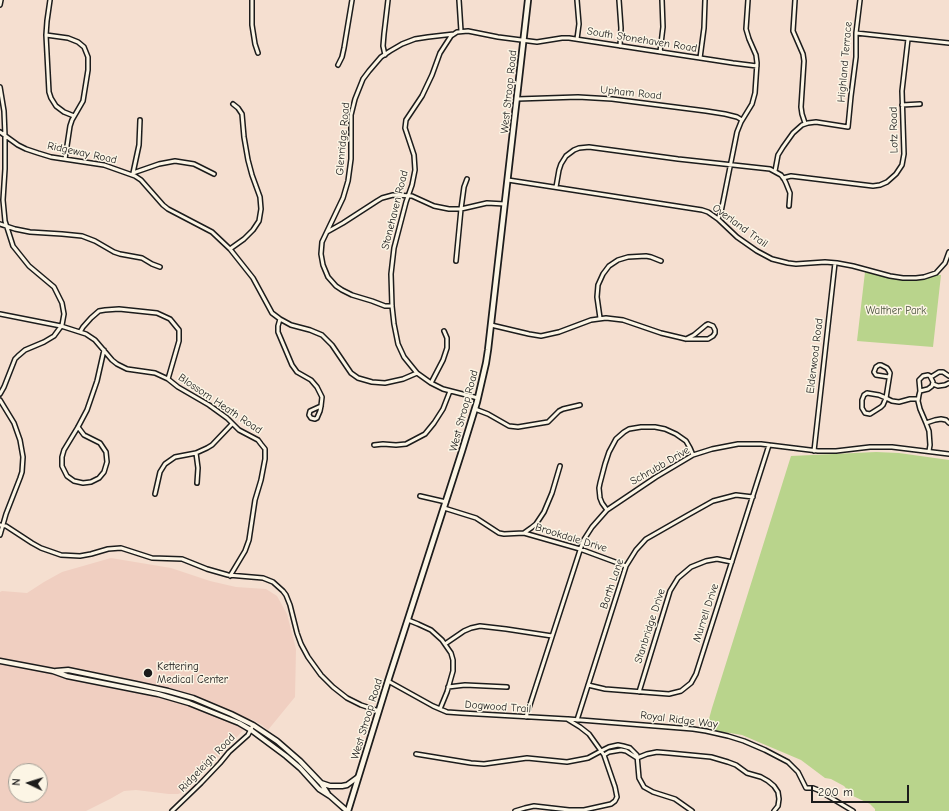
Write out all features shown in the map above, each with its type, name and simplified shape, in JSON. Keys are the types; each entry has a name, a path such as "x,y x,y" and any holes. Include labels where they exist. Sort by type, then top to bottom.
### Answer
{"main road":[{"name":"West Stroop Road","path":"347,811 478,398 488,350 528,0"}],"street":[{"path":"0,5 1,0"},
{"path":"50,0 46,36 50,96 59,109 74,116"},
{"path":"252,0 252,25 258,53"},
{"path":"338,65 344,48 352,0"},
{"path":"384,55 383,46 388,0"},
{"path":"459,0 461,31"},
{"path":"577,0 579,24 577,39"},
{"path":"619,0 622,28 620,46"},
{"path":"660,52 663,27 662,0"},
{"path":"700,58 704,28 705,0"},
{"path":"718,218 722,212 737,132 754,99 757,66 756,55 746,29 748,0"},
{"path":"796,0 793,31 802,50 804,61 801,107 805,124"},
{"name":"Highland Terrace","path":"848,126 857,48 856,33 860,0"},
{"name":"Stonehaven Road","path":"417,373 404,356 398,344 392,306 391,281 393,255 400,221 414,175 415,162 405,128 406,120 422,96 440,53 454,34 461,31 472,31 523,41"},
{"path":"856,33 949,43"},
{"name":"Glenridge Road","path":"392,306 385,306 347,293 336,286 325,271 321,259 322,242 343,198 348,181 351,158 352,115 355,99 363,79 384,55 402,44 415,39 454,34"},
{"path":"46,36 68,38 78,42 84,47 88,55 88,70 83,101 70,126 66,159"},
{"name":"South Stonehaven Road","path":"523,41 537,42 562,38 577,39 757,66"},
{"name":"Lotz Road","path":"783,178 791,176 866,186 887,182 896,174 903,162 904,154 902,83 908,39"},
{"path":"0,87 4,111 6,169 3,200 6,227 13,246 24,261 49,283 61,299 64,308 61,326 54,336 37,346 25,350 18,356 13,363 0,394"},
{"name":"Upham Road","path":"517,100 578,97 612,99 725,114 742,120"},
{"path":"230,249 254,230 259,221 261,209 260,197 248,160 242,114 233,104"},
{"path":"902,105 920,104"},
{"path":"133,174 139,145 140,120"},
{"path":"774,171 778,155 783,147 796,130 805,124 822,122 848,126 852,130"},
{"name":"Ridgeway Road","path":"0,132 12,142 26,149 51,156 97,164 133,174 141,180 168,209 212,232 230,249 253,278 270,309 280,319 291,325 322,335 332,345 351,373 358,378 372,382 385,383 403,379 417,373"},
{"path":"556,188 559,170 564,159 574,150 583,147 596,147 774,171 783,178 789,190 790,197 788,206"},
{"path":"133,174 159,164 175,161 194,164 214,174"},
{"path":"456,260 464,187 468,180"},
{"name":"Overland Trail","path":"508,180 698,209 708,212 718,218 737,237 764,255 778,261 796,264 835,263 853,266 890,276 916,278 936,273 945,263 949,252"},
{"path":"327,232 344,223 382,198 393,195 412,196 441,208 461,209 487,203 505,204"},
{"path":"0,224 6,227 30,232 82,236 114,252 142,258 160,267"},
{"path":"600,318 597,297 598,285 609,266 628,256 651,257 661,261"},
{"name":"Elderwood Road","path":"814,451 835,263"},
{"path":"80,332 91,318 100,311 105,310 119,309 156,313 170,318 179,330 179,342 168,379"},
{"name":"Blossom Heath Road","path":"0,314 61,326 80,332 95,340 112,360 122,367 132,370 156,373 168,379 178,387 209,405 239,430 258,440 265,449 263,474 255,500 249,540 230,576"},
{"path":"491,325 541,336 553,334 600,318 622,320 661,333 686,339 711,338 715,335 715,330 713,326 708,324 694,335 686,339"},
{"path":"280,319 278,332 292,365 297,372 318,386 322,397 321,406 320,412 317,418 311,418 309,415 310,411 321,406"},
{"path":"431,383 443,360 447,348 447,338 444,331"},
{"path":"78,427 84,435 100,443 106,452 107,462 104,472 99,478 91,482 83,483 74,481 67,476 62,466 62,457 64,450 86,410 97,381 104,350"},
{"path":"889,377 876,375 874,372 876,367 881,365 888,368 890,372 886,398 881,407 870,414 865,413 862,408 862,397 865,394 874,394 886,398 899,402 910,399 918,399"},
{"path":"931,378 939,372 943,372 948,375 949,370"},
{"path":"417,373 437,386 478,398"},
{"path":"929,451 930,437 920,410 918,399 920,391 920,378 928,375 933,380 933,384"},
{"path":"933,384 938,386 949,383"},
{"path":"920,391 931,388 933,384"},
{"path":"374,445 406,444 425,434 443,409 450,391"},
{"path":"0,400 14,423 20,440 23,457 20,478 1,525 0,534"},
{"path":"475,409 488,414 509,426 518,427 548,422 559,411 580,405"},
{"path":"926,423 938,420 948,420"},
{"path":"154,494 160,472 166,464 175,457 202,451 212,444 232,424"},
{"path":"607,510 600,498 600,483 605,464 616,439 624,432 641,426 665,429 686,441 693,455"},
{"name":"Schrubb Drive","path":"526,717 580,549 586,536 607,510 647,482 693,455 729,445 761,444 814,451 836,451 882,447 949,454"},
{"name":"Murrell Drive","path":"588,685 605,689 674,694 681,691 691,683 696,674 769,445"},
{"path":"196,453 198,468 197,483"},
{"path":"524,533 536,524 544,512 552,493 560,466"},
{"name":"Barth Lane","path":"577,720 626,566 636,550 646,539 704,505 732,496 741,495 753,497"},
{"path":"420,496 446,502"},
{"name":"Brookdale Drive","path":"444,508 476,518 504,534 524,533 580,549 626,566"},
{"path":"1,525 6,526 32,543 61,555 80,556 108,549 121,548 152,558 182,559 190,561 207,569 230,576 263,578 273,582 277,584 286,594 296,633 304,652 321,675 347,698 361,705 379,711"},
{"name":"Stanbridge Drive","path":"639,692 670,591 675,582 682,574 695,564 714,559 722,559 732,562"},
{"path":"408,620 431,630 445,644 451,653 453,660 453,671 440,709"},
{"path":"445,644 464,631 480,626 506,628 552,636"},
{"path":"0,660 53,671 67,676 142,690 210,711 251,730 286,756 300,768 319,789 330,796 347,811"},
{"path":"53,671 68,670 168,691 193,698 231,714 253,725 286,748 321,783 330,796"},
{"name":"Dogwood Trail","path":"388,681 447,712 567,720 585,730 593,738 604,755"},
{"path":"448,687 465,685 507,687"},
{"path":"567,720 577,720"},
{"name":"Royal Ridge Way","path":"577,720 693,729 728,736 744,741 788,762 798,772 806,788 818,790 853,811"},
{"name":"Ridgeleigh Road","path":"170,811 194,790 229,752 248,735 253,725"},
{"path":"416,754 484,764 527,758 568,762 588,758 615,745 625,746 637,758 639,778 644,787 675,800 692,811"},
{"path":"618,750 619,745"},
{"path":"515,811 534,806 568,810 584,810 611,804 617,797 604,755 607,752 618,750 631,751"},
{"path":"637,758 657,752 706,756 736,765 747,773 761,777 774,786 778,792 779,799 778,806 774,811"},
{"path":"321,783 330,786 342,786 347,785 358,777"}],"shaded area":[{"name":"Kettering Medical Center","path":"111,558 171,568 210,581 236,587 266,589 277,596 287,614 296,649 295,697 268,730 251,719 232,743 186,791 178,794 169,794 136,790 124,791 86,811 0,811 0,592 27,593 62,572"}],"green space":[{"name":"Walther Park","path":"865,272 903,280 917,280 934,275 941,275 933,347 857,341"},
{"path":"876,452 899,453 949,460 949,811 875,811 870,804 853,796 844,786 831,779 825,778 801,760 742,735 724,732 718,733 714,731 714,728 707,726 791,456"}],"place":[{"name":"Kettering Medical Center","path":"148,673"}]}
